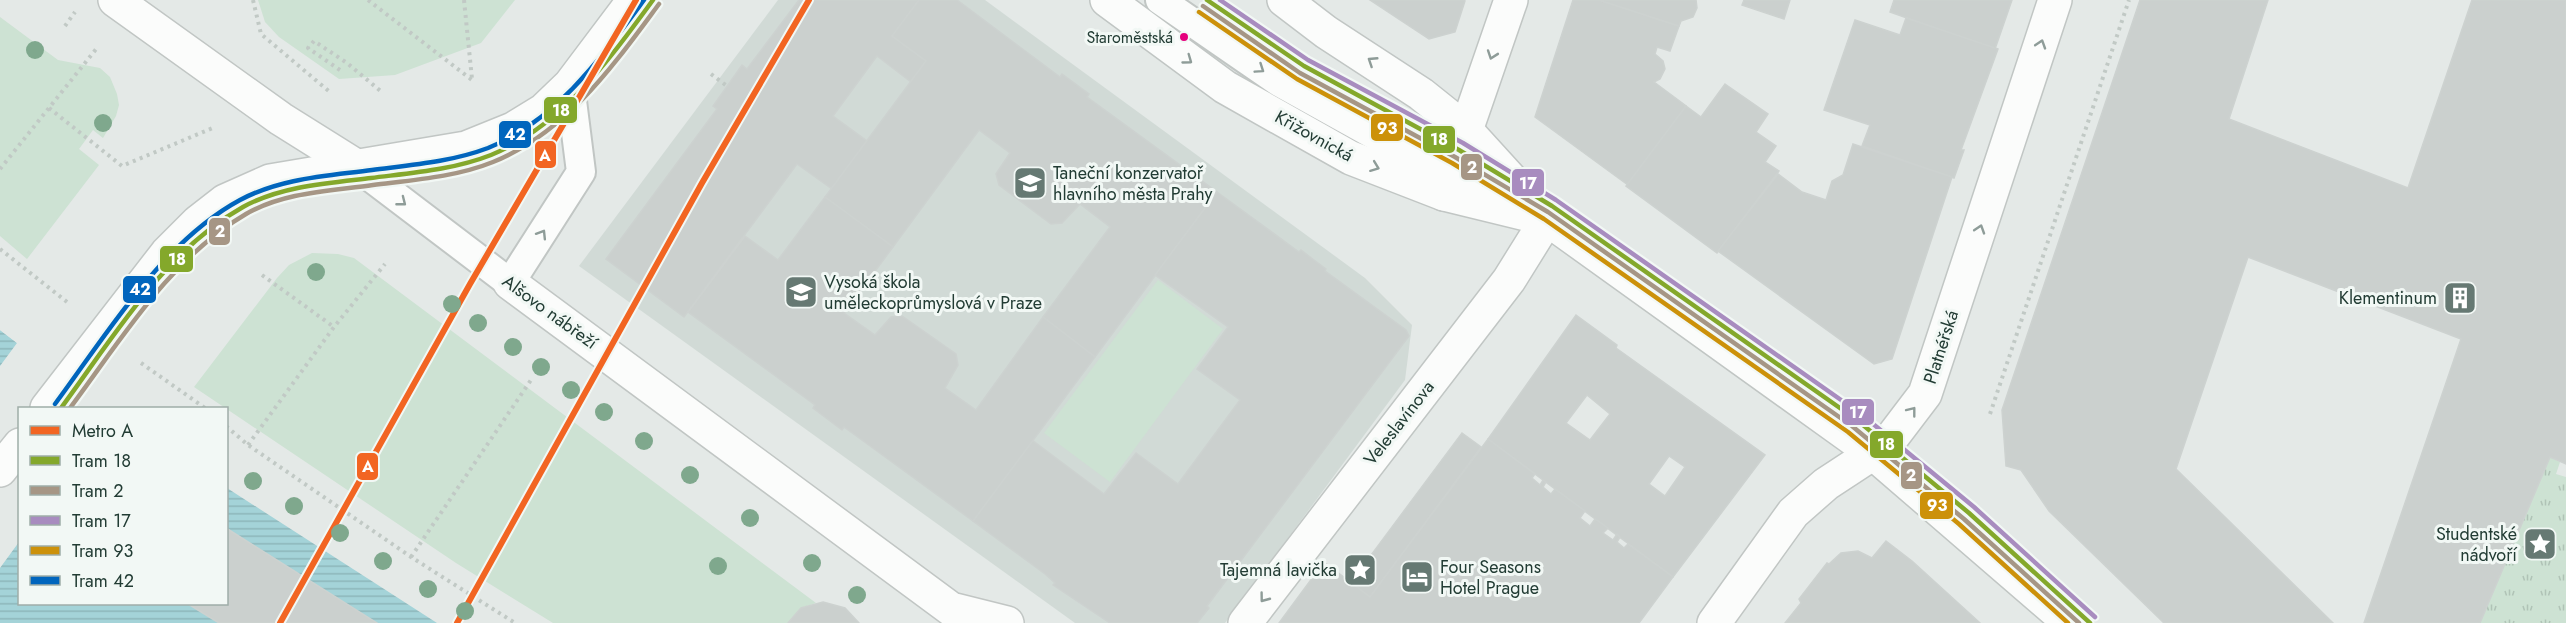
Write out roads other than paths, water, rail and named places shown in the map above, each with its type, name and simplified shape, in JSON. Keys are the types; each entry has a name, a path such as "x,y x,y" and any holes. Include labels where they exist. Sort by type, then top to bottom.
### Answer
{"street":[{"name":"Alšovo nábřeží","path":"115,0 281,119 356,166"},
{"path":"48,407 166,253 198,222 225,201 270,181 450,151 482,143 544,110 570,85 634,0"},
{"name":"Křižovnická","path":"1107,0 1225,87 1351,158 1447,185 1507,210 1547,219"},
{"name":"Křižovnická","path":"1284,0 1326,32 1420,93 1466,130 1547,219 1873,453 2070,623"},
{"path":"1447,185 1511,0"},
{"name":"Platnéřská","path":"1714,623 1793,513 1827,484 1887,444 1925,394 2055,0"},
{"name":"Veleslavínova","path":"1245,623 1509,280 1547,219"},
{"name":"Alšovo nábřeží","path":"510,283 954,616 1007,623"},
{"path":"0,470 18,448"}],"lane":[{"path":"1160,0 1279,82 1447,185"},
{"path":"510,283 581,172 570,85"},
{"name":"Alšovo nábřeží","path":"356,166 510,283"}],"water":[{"path":"0,330 102,407 18,407 18,605 228,605 228,489 437,623 0,623"}],"metro line":[{"name":"A","path":"280,623 470,284 636,0"},
{"name":"A","path":"457,623 702,183 809,0"}],"tram line":[{"name":"42","path":"55,404 138,292 161,265 212,218 240,200 288,182 445,160 474,153 513,136 535,121 576,85 644,0"},
{"name":"18","path":"62,407 121,325 164,271 215,225 243,207 273,194 322,184 447,168 491,155 517,142 540,127 582,89 619,46 653,0"},
{"name":"18","path":"1207,0 1304,66 1459,150 1552,206 1857,420 1969,513 2090,623"},
{"name":"17","path":"1220,0 1308,60 1463,143 1556,200 1861,414 1974,507 2095,617"},
{"name":"2","path":"71,407 128,328 170,277 219,232 246,214 276,201 308,194 449,175 493,162 519,149 544,133 587,95 659,4"},
{"name":"2","path":"1203,6 1300,73 1455,157 1548,212 1852,426 1964,519 2079,623"},
{"name":"93","path":"1199,12 1297,79 1452,163 1544,219 1848,432 1959,524 2068,623"}],"place":[{"name":"Staroměstská","path":"1184,37"},
{"name":"Taneční konzervatoř hlavního města Prahy","path":"1030,183"},
{"name":"Vysoká škola uměleckoprůmyslová v Praze","path":"801,292"},
{"name":"Klementinum","path":"2460,298"},
{"name":"Studentské nádvoří","path":"2540,544"},
{"name":"Tajemná lavička","path":"1360,570"},
{"name":"Four Seasons Hotel Prague","path":"1417,577"}]}
